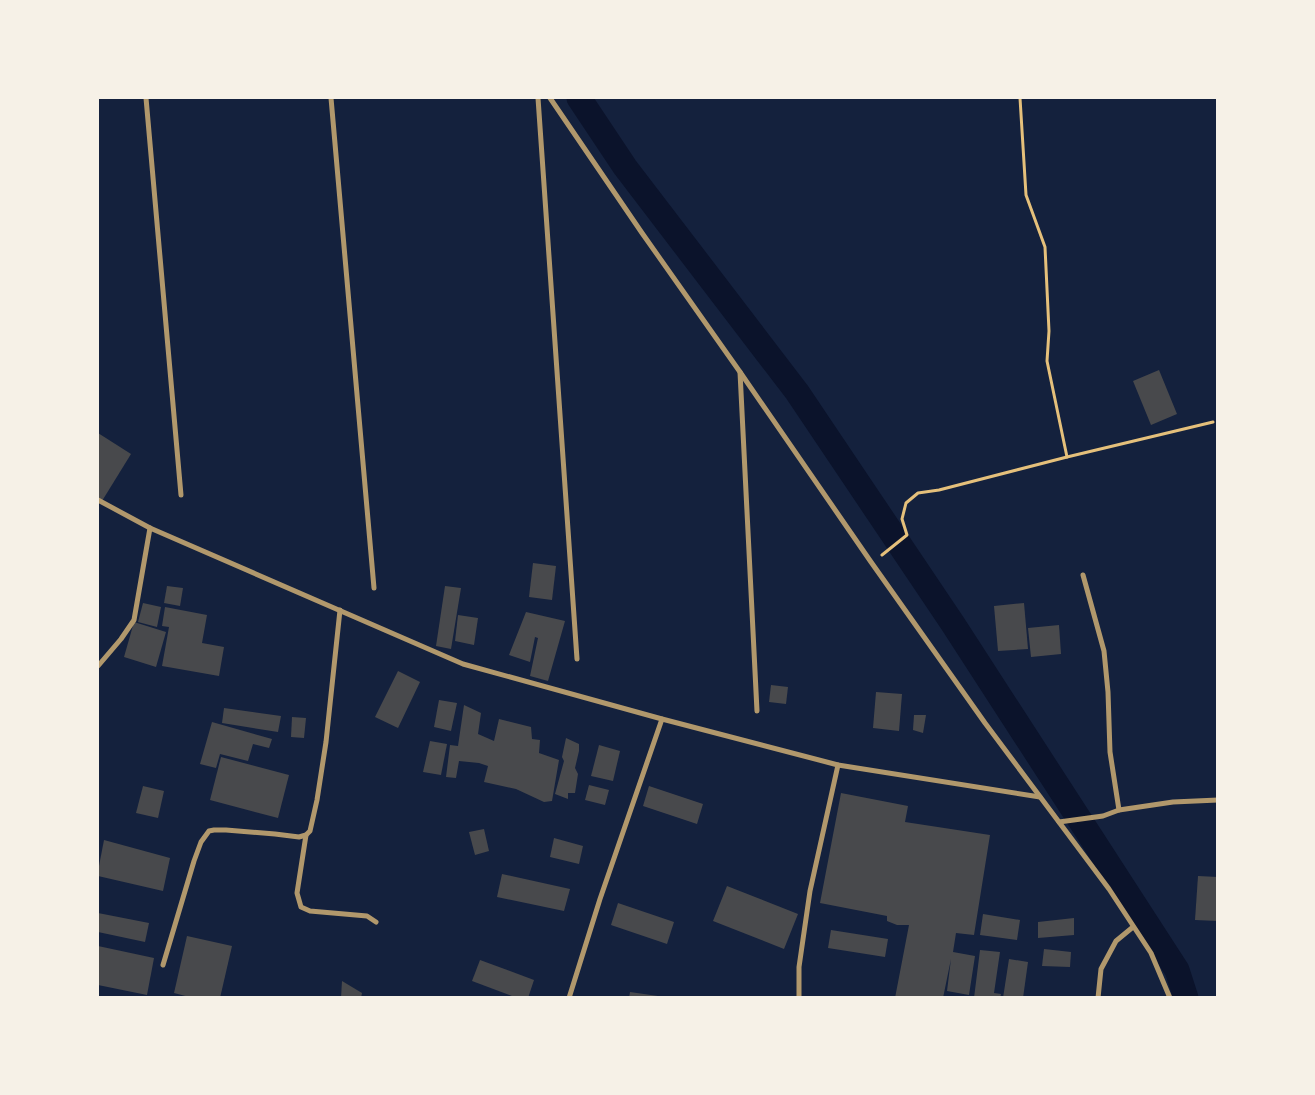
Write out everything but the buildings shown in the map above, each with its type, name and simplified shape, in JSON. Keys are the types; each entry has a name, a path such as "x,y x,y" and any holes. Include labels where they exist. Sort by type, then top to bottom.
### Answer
{"street":[{"path":"146,98 181,495"},
{"path":"331,98 374,588"},
{"path":"538,98 577,659"},
{"path":"550,98 871,562 985,723 1109,888 1150,953 1170,998"},
{"path":"740,372 757,711"},
{"path":"98,500 150,528 463,664 838,765 1041,797"},
{"path":"98,666 134,620 150,528"},
{"path":"1083,574 1104,651 1108,692 1110,752 1119,810"},
{"path":"162,965 194,860 201,842 209,831 236,831 300,837 310,831 326,742 340,610"},
{"path":"569,998 600,899 662,719"},
{"path":"799,998 799,967 810,891 838,765"},
{"path":"1059,822 1103,816 1119,810 1174,802 1218,800"},
{"path":"306,835 297,894 301,907 310,911 367,916 376,922"},
{"path":"1098,998 1101,969 1116,941 1133,927"}],"path":[{"path":"1020,98 1026,195 1045,247 1049,331 1048,361 1067,457"},
{"path":"886,552 907,535 902,518 906,503 918,493 939,490 1213,422"}],"waterway":[{"path":"579,98 625,167 797,392 953,624 1177,970 1186,998"}]}
